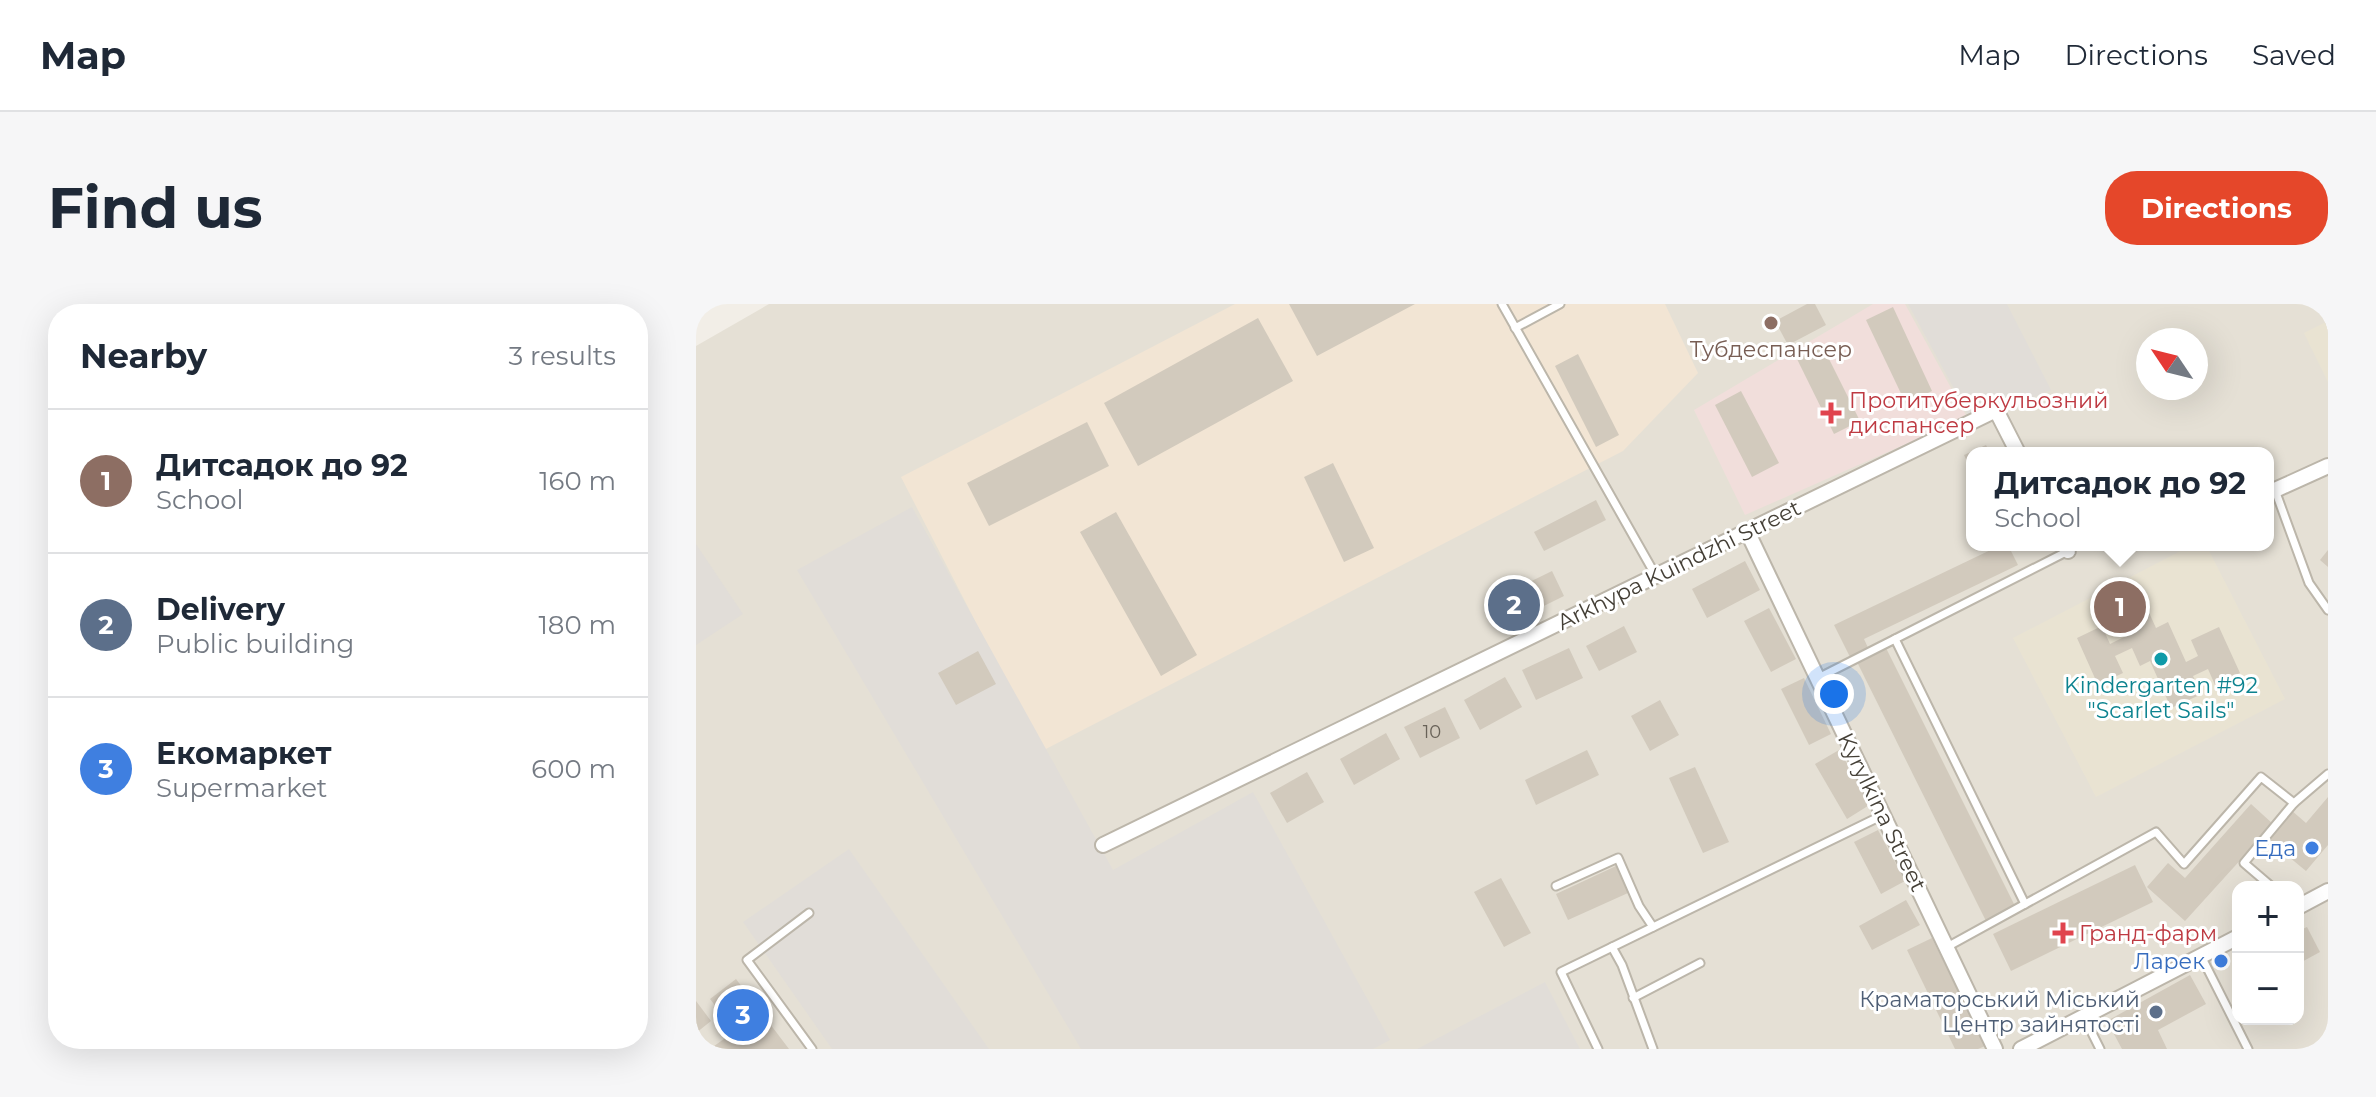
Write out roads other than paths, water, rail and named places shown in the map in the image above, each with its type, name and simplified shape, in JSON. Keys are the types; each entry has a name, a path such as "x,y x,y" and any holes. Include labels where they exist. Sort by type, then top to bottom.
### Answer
{"street":[{"name":"Arkhypa Kuindzhi Street","path":"1103,845 1996,410 2015,447"},
{"path":"2275,490 2328,466"},
{"name":"Kyrylkina Street","path":"1748,533 1995,1049"},
{"path":"2304,904 2328,891"},
{"path":"2021,1049 2232,940"}],"lane":[{"path":"1502,304 1656,576"},
{"path":"1515,328 1560,304"},
{"path":"2275,490 2309,583 2328,610"},
{"path":"1818,678 2060,551"},
{"path":"1895,639 2025,904"},
{"path":"2265,881 2244,863 2294,803 2328,774"},
{"path":"1947,947 2156,832 2184,864 2261,777 2294,803"},
{"path":"1598,1049 1561,972 1883,815"},
{"path":"1556,886 1618,858 1639,906 1653,927"},
{"path":"809,913 747,960 812,1049"},
{"path":"1612,947 1622,965 1653,1049"},
{"path":"2201,956 2248,1049"},
{"path":"1633,998 1700,963"},
{"path":"2084,1017 2100,1049"}],"place":[{"name":"Тубдеспансер","path":"1771,323"},
{"name":"Протитуберкульозний диспансер","path":"1831,413"},
{"name":"Delivery","path":"1514,605"},
{"name":"Дитсадок до 92","path":"2120,607"},
{"name":"Kindergarten #92 \"Scarlet Sails\"","path":"2161,659"},
{"name":"Еда","path":"2312,848"},
{"name":"Гранд-фарм","path":"2063,933"},
{"name":"Ларек","path":"2221,961"},
{"name":"Краматорський Міський Центр зайнятості","path":"2156,1012"},
{"name":"Екомаркет","path":"743,1015"}]}
